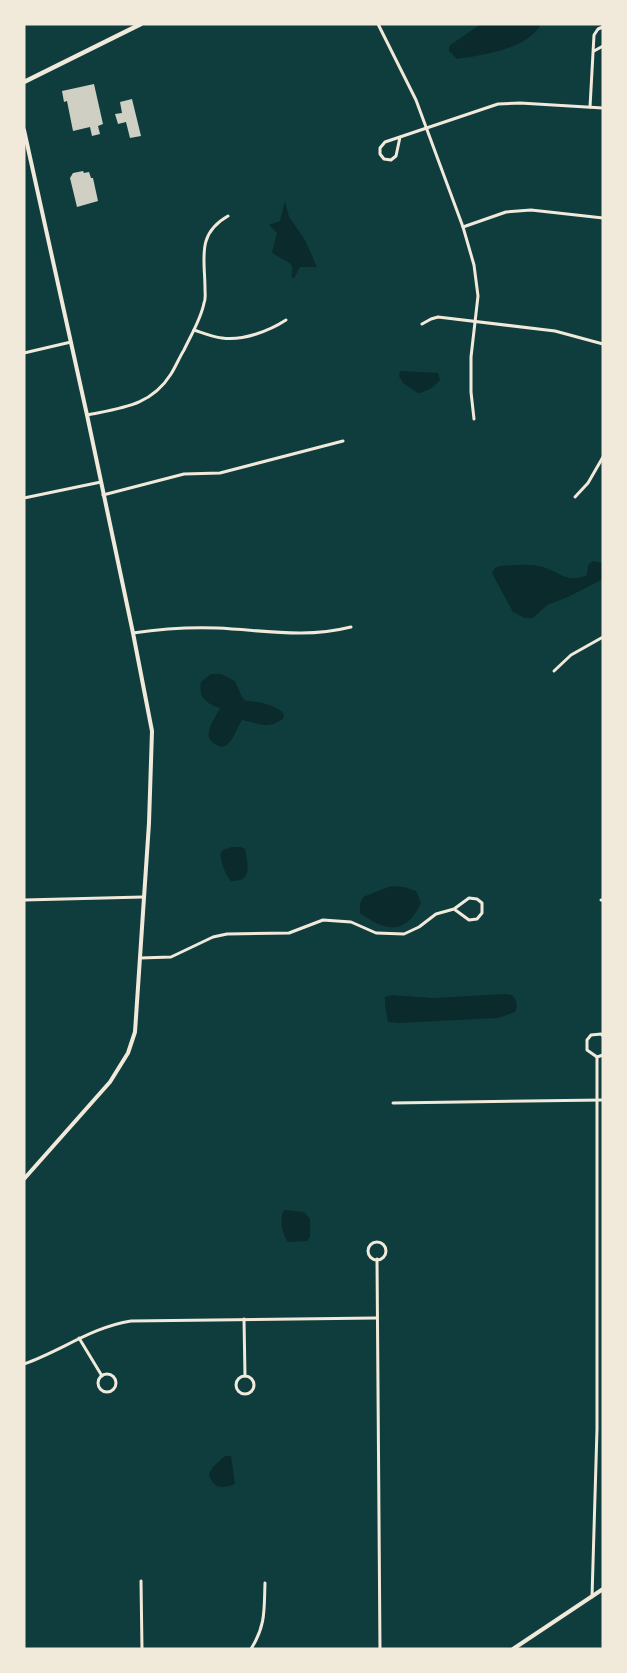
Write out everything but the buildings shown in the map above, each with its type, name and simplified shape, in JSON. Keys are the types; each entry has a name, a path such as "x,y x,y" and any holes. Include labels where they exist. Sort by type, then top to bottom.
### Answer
{"main road":[{"path":"24,82 141,24"}],"street":[{"path":"378,24 416,100 463,227 474,266 478,296 471,357 474,419"},
{"path":"590,107 595,32 598,28 603,27"},
{"path":"594,51 603,46"},
{"path":"400,137 396,156 391,160 384,159 380,154 380,148 385,142 498,104 520,103 603,108"},
{"path":"24,130 87,415 152,731 149,823 135,1032 128,1053 110,1082 24,1179"},
{"path":"463,227 506,212 531,210 603,218"},
{"path":"87,415 134,405 147,399 159,390 171,375 194,330 205,302 203,257 205,241 213,227 228,216"},
{"path":"422,324 438,317 555,331 603,344"},
{"path":"194,330 221,338 237,338 274,328 286,320"},
{"path":"24,353 71,342"},
{"path":"104,495 184,474 220,473 343,441"},
{"path":"575,496 588,483 603,457"},
{"path":"24,498 101,482"},
{"path":"133,633 152,630 216,628 277,634 327,633 351,627"},
{"path":"554,670 571,654 603,637"},
{"path":"24,900 143,897"},
{"path":"140,958 171,957 213,937 227,934 289,933 323,920 351,922 376,933 404,934 436,914 454,909 469,898 477,899 482,903 482,913 477,919 469,920 454,909"},
{"path":"597,1057 587,1050 587,1040 591,1035 603,1036"},
{"path":"597,1057 603,1054"},
{"path":"592,1596 597,1429 597,1057"},
{"path":"393,1102 603,1100"},
{"path":"375,1242 384,1245 386,1251 383,1258 377,1260 371,1257 369,1247 375,1242"},
{"path":"377,1260 380,1649"},
{"path":"24,1364 106,1326 131,1321 377,1318"},
{"path":"243,1319 245,1376"},
{"path":"79,1338 102,1376"},
{"path":"107,1374 114,1379 115,1385 112,1390 107,1392 100,1389 98,1380 102,1376 107,1374"},
{"path":"245,1376 252,1380 253,1386 250,1391 244,1393 238,1390 236,1384 238,1379 245,1376"},
{"path":"141,1581 142,1649"},
{"path":"251,1649 258,1637 264,1618 265,1583"},
{"path":"513,1649 603,1588"}],"water":[{"path":"481,24 541,24 535,33 516,45 492,53 457,59 449,51 449,46"},
{"path":"285,201 289,217 305,240 317,267 300,267 294,278 292,278 291,265 272,252 277,233 269,225 280,221"},
{"path":"400,371 438,373 440,380 430,389 418,393 403,383 399,376"},
{"path":"593,561 603,563 603,579 547,605 533,618 525,618 513,612 492,573 500,566 529,565 545,568 567,577 579,578 587,575 588,565"},
{"path":"211,674 221,674 235,681 246,701 277,708 284,714 283,719 267,725 242,720 227,745 217,745 212,742 209,737 210,728 220,708 204,699 200,688 201,682"},
{"path":"232,847 245,849 248,866 246,876 238,881 231,881 229,878 220,854 223,850"},
{"path":"391,886 416,891 421,903 409,921 395,927 387,927 360,913 360,904 363,897"},
{"path":"392,995 432,998 512,995 515,999 516,1010 498,1018 388,1022 385,1005 385,997"},
{"path":"284,1210 304,1212 310,1219 310,1237 307,1241 288,1242 282,1227"},
{"path":"225,1456 231,1456 235,1484 219,1487 213,1483 209,1474"}]}
